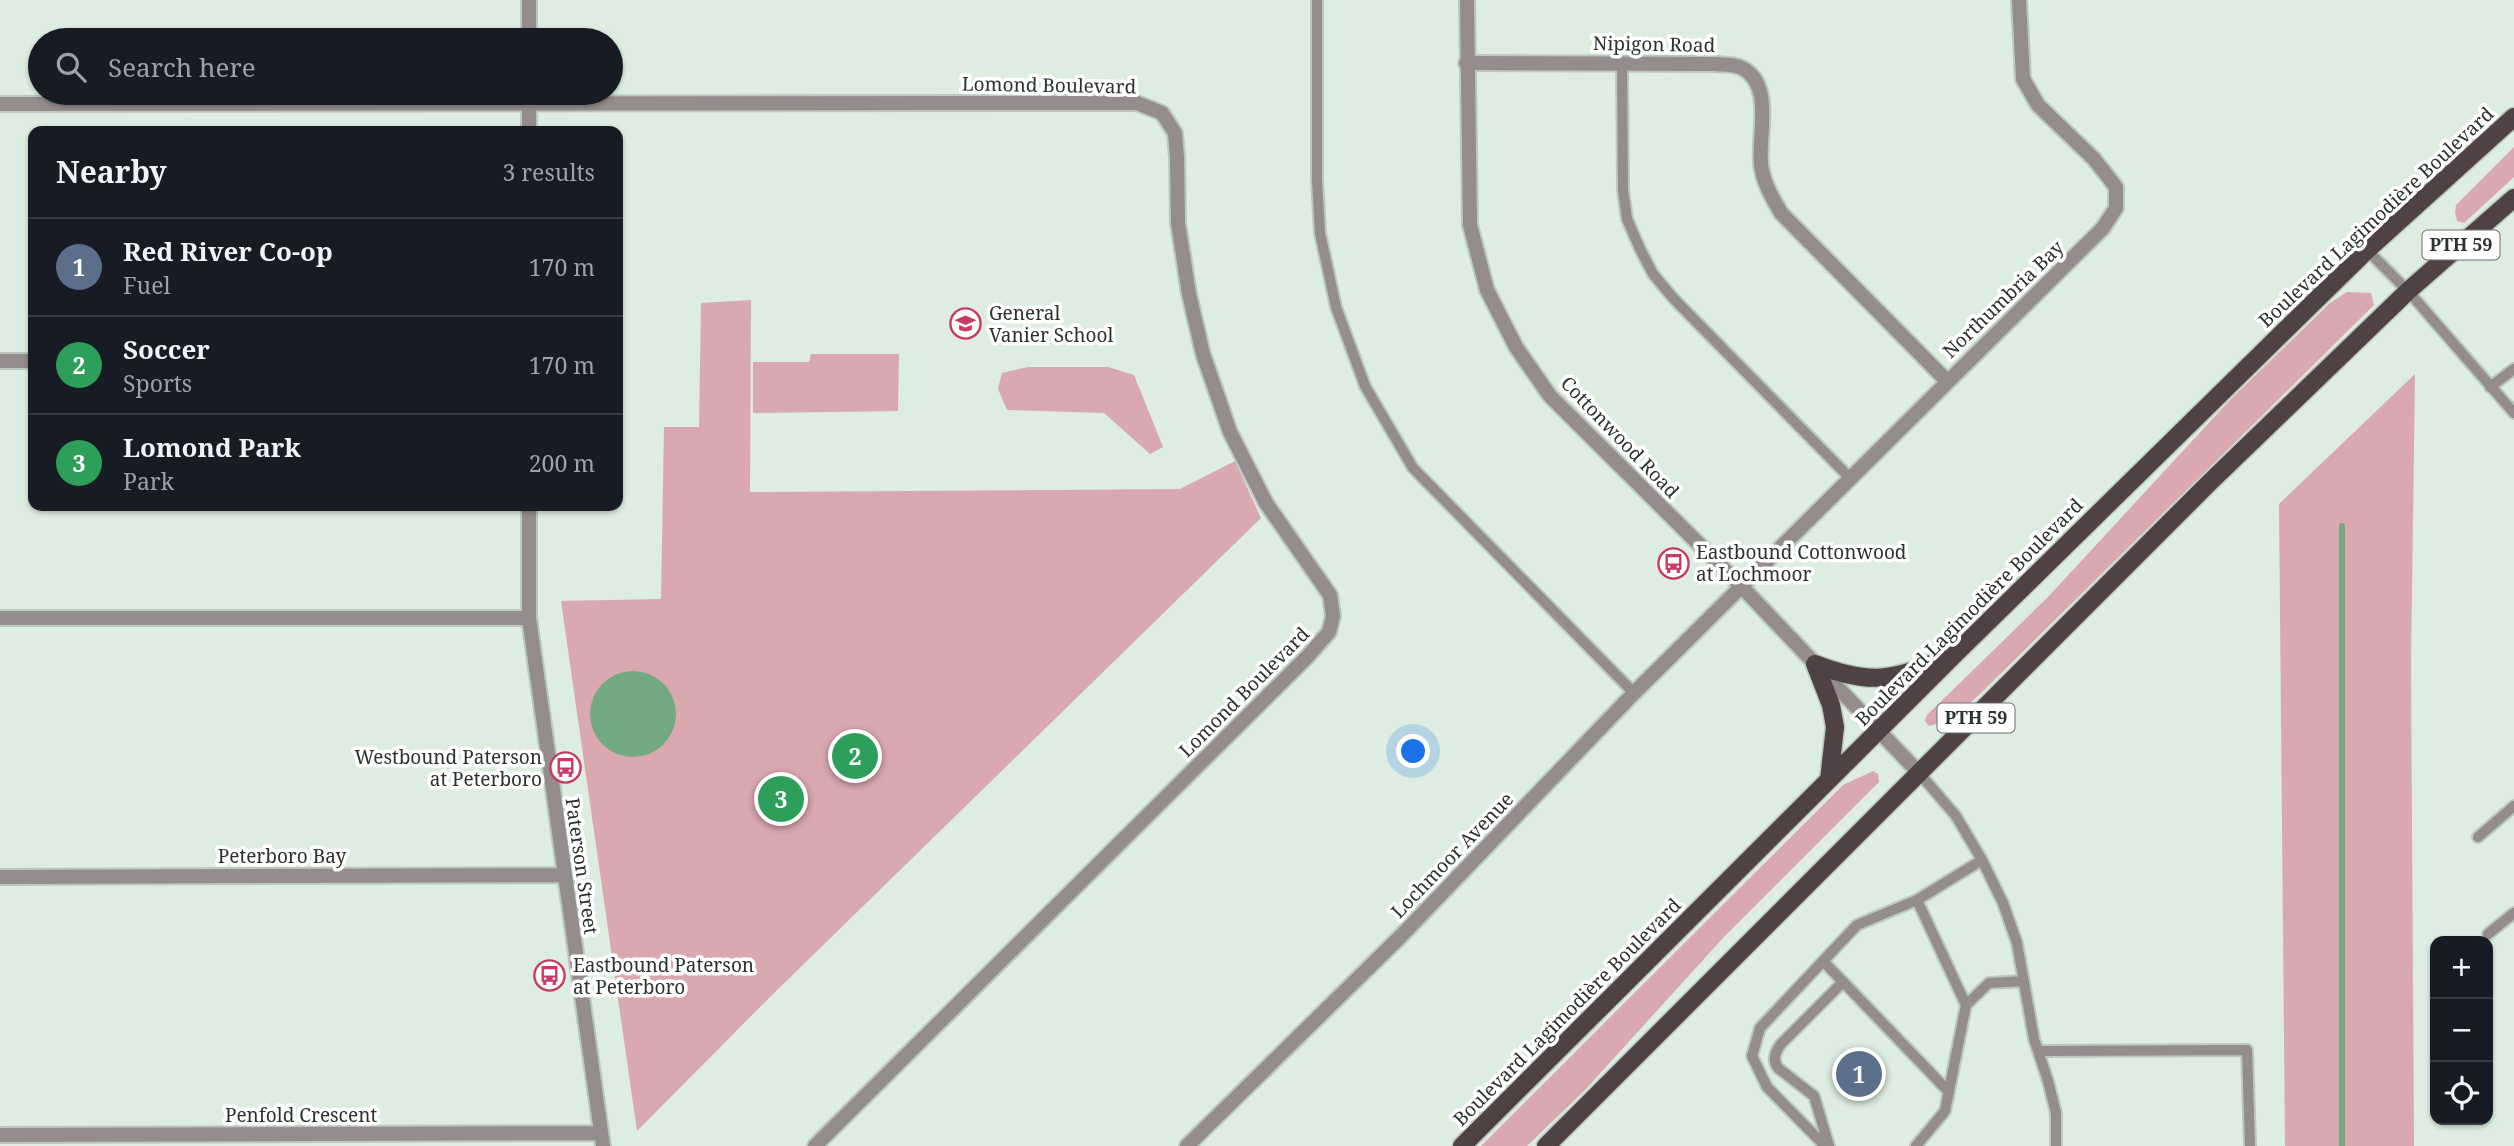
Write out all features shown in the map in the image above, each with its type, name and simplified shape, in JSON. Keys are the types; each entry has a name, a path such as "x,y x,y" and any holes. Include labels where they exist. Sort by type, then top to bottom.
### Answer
{"main road":[{"name":"Boulevard Lagimodière Boulevard","path":"1462,1146 1953,656 2367,250 2514,117"},
{"name":"PTH 59","path":"1546,1146 2209,484 2408,292 2514,198"},
{"path":"1815,664 1842,674 1889,678 1908,674 1953,656"},
{"path":"1815,664 1831,705 1835,727 1829,780"}],"street":[{"path":"529,0 529,28"},
{"name":"Cottonwood Road","path":"1467,0 1470,225 1487,290 1516,347 1550,396 1742,587 1920,774"},
{"name":"Northumbria Bay","path":"1742,587 2103,228 2116,208 2116,187 2094,159 2038,105 2023,79 2019,0"},
{"name":"Nipigon Road","path":"1466,63 1622,62 1715,64 1741,68 1756,81 1761,100 1763,174 1765,184 1782,213 1947,381"},
{"name":"Lomond Boulevard","path":"623,99 1137,103 1162,113 1175,132 1178,223 1189,294 1203,354 1230,432 1266,503 1330,595 1333,615 1329,632 1308,656 814,1146"},
{"name":"Lomond Boulevard","path":"0,104 28,104"},
{"path":"529,105 529,126"},
{"path":"0,361 28,361"},
{"name":"Paterson Street","path":"528,511 529,618 602,1140"},
{"name":"Lochmoor Avenue","path":"1187,1146 1401,936 1634,693 1742,587"},
{"path":"0,618 529,618"},
{"name":"Peterboro Bay","path":"0,877 564,875"},
{"name":"Penfold Crescent","path":"0,1135 63,1141 602,1140"}],"lane":[{"path":"1317,0 1317,180 1320,233 1336,307 1365,386 1413,468 1634,693"},
{"path":"1622,62 1623,190 1627,219 1653,274 1674,299 1850,478"},
{"path":"2367,250 2408,292 2514,413"},
{"path":"2490,387 2514,369"},
{"path":"1920,774 1956,816 2003,903 2017,943 2027,1012 2056,1113 2056,1146"},
{"path":"2478,837 2514,806"},
{"path":"1827,1146 1767,1087 1752,1056 1760,1028 1857,925 1917,900 1982,860"},
{"path":"1917,900 1966,1005"},
{"path":"2488,934 2514,913"},
{"path":"1823,961 1949,1092"},
{"path":"1916,1146 1945,1111 1966,1005 1989,983 2024,981"},
{"path":"1827,1146 1814,1096 1778,1068 1774,1057 1781,1044 1843,982"},
{"path":"2038,1051 2247,1050 2250,1146"}],"shaded area":[{"path":"2514,147 2514,177 2464,223 2457,221 2456,205"},
{"path":"2347,292 2371,293 2374,305 1979,695 1949,718 1929,726 1925,721 1927,715 2048,597 2230,400 2330,303"},
{"path":"751,300 750,492 1180,489 1235,461 1261,518 771,996 637,1131 561,601 661,599 664,427 699,427 701,303"},
{"path":"811,354 899,354 898,411 753,413 753,362 809,362"},
{"path":"1028,367 1108,367 1134,375 1163,447 1150,454 1104,413 1007,410 998,389 1002,373"},
{"path":"2415,374 2411,664 2414,1146 2285,1146 2279,504"},
{"path":"633,671 657,678 669,690 676,714 669,738 657,750 633,757 609,750 597,738 590,714 597,690 609,678"},
{"path":"1873,771 1878,774 1879,782 1723,938 1585,1090 1527,1146 1481,1146 1843,785"}],"waterway":[{"path":"2342,526 2342,1146"}],"place":[{"name":"General Vanier School","path":"966,324"},
{"name":"Eastbound Cottonwood at Lochmoor","path":"1673,563"},
{"name":"Soccer","path":"855,756"},
{"name":"Westbound Paterson at Peterboro","path":"565,768"},
{"name":"Lomond Park","path":"781,799"},
{"name":"Eastbound Paterson at Peterboro","path":"550,976"},
{"name":"Red River Co-op","path":"1859,1074"}]}
